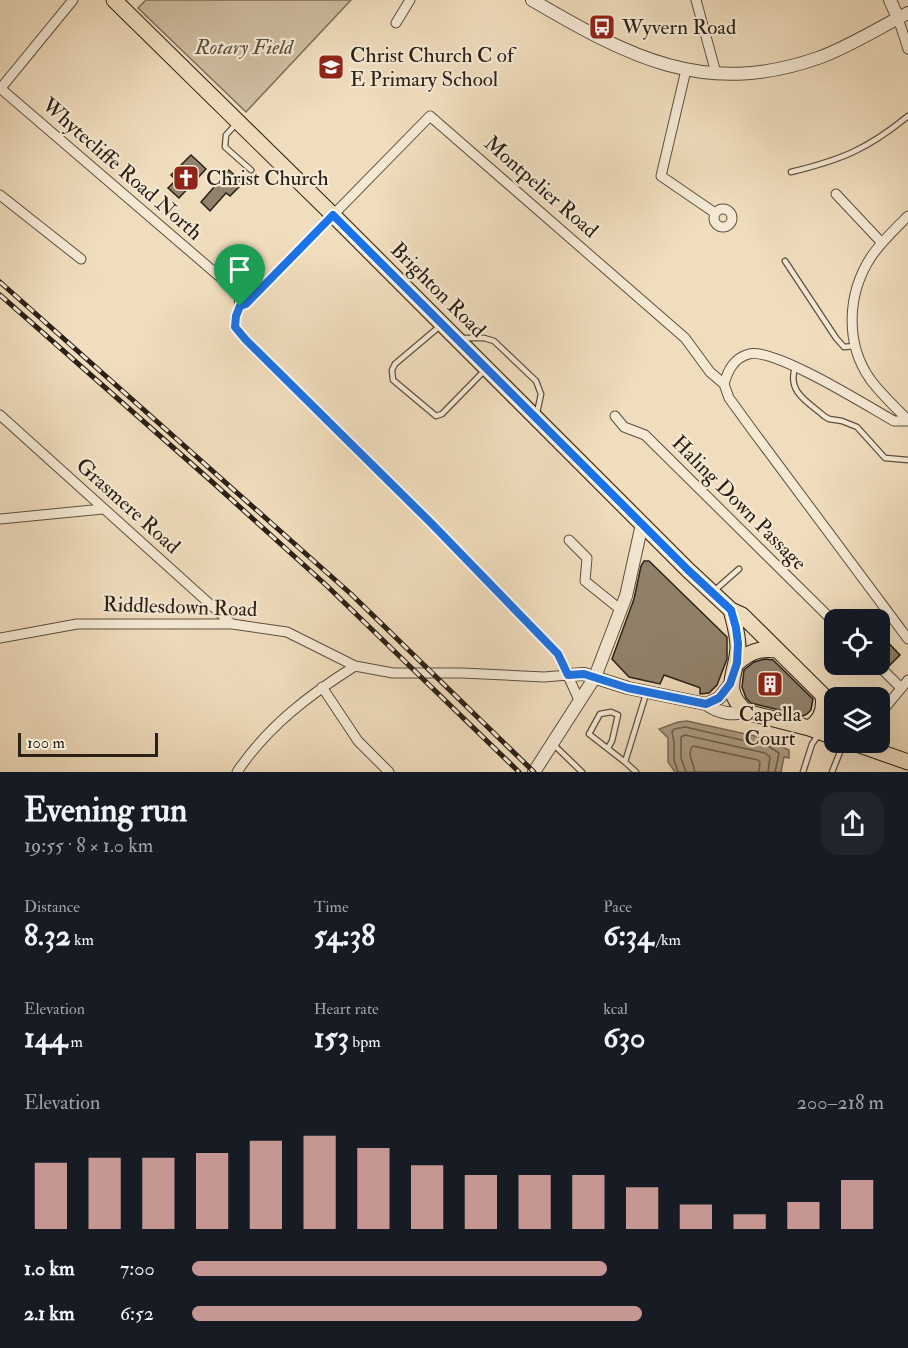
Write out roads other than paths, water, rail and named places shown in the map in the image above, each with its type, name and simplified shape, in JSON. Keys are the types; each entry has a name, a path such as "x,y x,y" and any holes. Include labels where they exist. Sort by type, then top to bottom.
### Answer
{"main road":[{"name":"Brighton Road","path":"114,0 712,593 731,610 742,615 824,697"},
{"path":"731,610 738,636 737,663 730,684 735,699 746,712 821,732"},
{"path":"737,663 746,655 758,650 776,650"},
{"path":"821,732 816,723 822,715 824,706"},
{"path":"884,753 908,762"},
{"path":"890,753 893,756"}],"street":[{"path":"0,88 73,0"},
{"path":"396,23 410,0"},
{"path":"532,0 628,52 663,65 716,73 768,70 808,61 848,45 903,16"},
{"path":"696,0 716,73"},
{"path":"890,0 903,16 908,49"},
{"path":"686,70 661,176 715,213"},
{"name":"Whytecliffe Road North","path":"0,88 234,289 239,295 240,306"},
{"name":"Montpelier Road","path":"333,215 430,116 685,338 710,372 724,384 729,398 908,639"},
{"path":"836,194 882,243"},
{"path":"0,195 81,259"},
{"path":"333,215 246,304 240,306 235,327 550,646 561,658 579,700"},
{"path":"908,217 869,260 857,287 852,318 855,346 862,364 872,381 908,420"},
{"path":"724,384 728,370 734,363 750,354 764,354 795,367 894,421 908,420"},
{"name":"Grasmere Road","path":"0,414 232,624"},
{"name":"Haling Down Passage","path":"615,416 624,427 645,435 824,612"},
{"path":"0,519 103,509"},
{"path":"534,772 595,677 621,610 642,524"},
{"path":"569,540 587,558 585,581 621,610"},
{"name":"Riddlesdown Road","path":"0,638 77,624 232,624 287,632 355,666 393,673 544,677 584,674 628,688 706,704 714,710 736,714 746,712"},
{"path":"237,772 270,730 322,687 355,666"},
{"path":"888,675 904,690"},
{"path":"890,704 904,690 908,680"},
{"path":"706,704 719,698 730,684"},
{"path":"322,687 358,741 389,772"}],"lane":[{"path":"791,172 855,153 872,144 908,117"},
{"path":"238,122 226,135 225,147 251,170"},
{"path":"785,261 836,338 844,347 855,346"},
{"path":"442,324 395,364 392,370 393,380 436,416 442,414 486,368"},
{"path":"456,338 484,338 494,341 536,381 541,394 536,418"},
{"path":"795,367 792,377 794,387 824,416 856,427 885,458 908,460"},
{"path":"712,593 740,569"},
{"path":"625,762 646,691"},
{"path":"608,748 618,715 611,712 600,714 589,734 636,772"},
{"path":"803,772 812,744 821,732"},
{"path":"552,743 582,772"},
{"path":"832,772 840,753"}],"water":[{"path":"687,721 764,738 789,750 789,758 784,757 781,772 675,772 668,762 668,738 659,729"}],"railway":[{"path":"0,282 351,594 534,772"},
{"path":"0,295 326,585 519,772"}],"place":[{"name":"Wyvern Road","path":"602,27"},
{"name":"Christ Church C of E Primary School","path":"331,67"},
{"name":"Christ Church","path":"186,178"},
{"name":"Capella Court","path":"770,684"}],"park label":[{"name":"Rotary Field","path":"244,47"}]}
